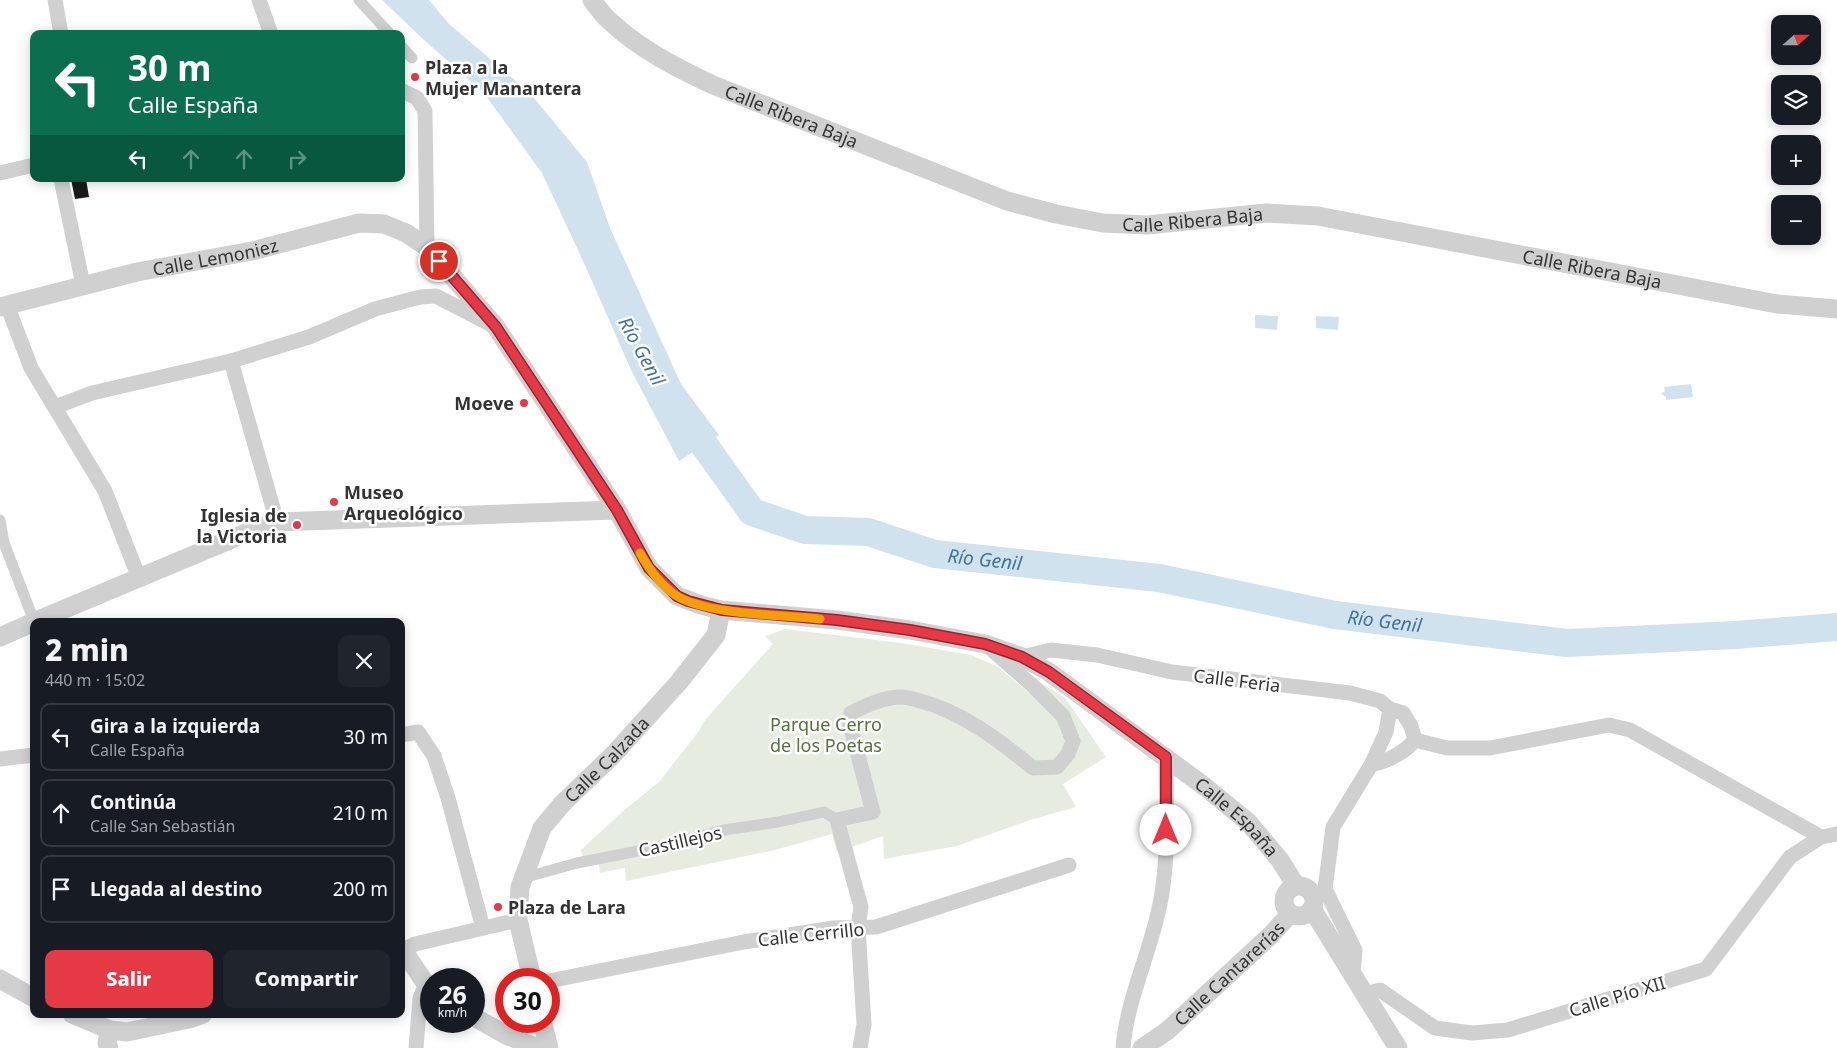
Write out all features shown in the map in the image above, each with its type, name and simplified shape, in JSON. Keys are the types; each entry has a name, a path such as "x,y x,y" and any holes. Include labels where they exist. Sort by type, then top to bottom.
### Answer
{"street":[{"path":"55,0 60,30"},
{"path":"259,0 270,30"},
{"path":"359,0 386,30"},
{"name":"Calle Ribera Baja","path":"592,0 611,23 639,45 674,67 713,85 1007,201 1056,214 1103,223 1147,225 1266,213 1318,216 1776,304 1837,310"},
{"path":"405,50 412,58"},
{"path":"405,92 417,98 425,112 427,248"},
{"path":"0,173 30,166"},
{"path":"62,182 82,285"},
{"name":"Calle Lemoniez","path":"4,306 137,272 252,251 359,223 384,224 406,233 427,248 496,327 617,510"},
{"path":"55,407 92,393 231,361 309,337 376,308 420,297 436,296 496,327"},
{"path":"4,306 31,368 104,491 139,578"},
{"path":"231,361 277,522"},
{"path":"49,618 139,578 258,528 277,522 617,510"},
{"name":"Calle España","path":"617,510 649,568 677,596 688,601 722,610 837,620 910,630 985,644 1022,657 1049,672 1166,757 1248,822 1280,860 1296,886"},
{"path":"0,520 4,543 31,618"},
{"name":"Calle Calzada","path":"529,968 518,920 520,887 542,828 562,804 613,755 679,682 716,635 722,610"},
{"path":"0,637 30,626"},
{"path":"860,1048 864,1024 858,927 861,907 837,820 873,812 850,725 851,713 876,702 903,697 930,704 964,719 1004,744 1033,768 1057,767 1068,754 1073,741 1063,716 1033,686 985,644"},
{"name":"Calle Feria","path":"1022,657 1051,650 1097,655 1172,672 1350,693 1380,701 1390,709 1403,714 1411,726 1414,740"},
{"path":"1353,973 1355,950 1325,890 1333,827 1371,766 1386,732 1390,709"},
{"path":"1371,766 1386,762 1409,747 1414,740 1447,748 1490,748 1609,725 1630,730 1821,837 1837,834"},
{"path":"405,734 418,732 434,756 448,798 483,928"},
{"path":"0,759 30,755"},
{"path":"1123,1048 1124,1028 1152,937 1162,894 1166,849 1166,757"},
{"name":"Castillejos","path":"523,878 577,863 648,849 724,830 778,822 824,812 837,820"},
{"name":"Calle Pío XII","path":"1366,994 1380,990 1435,1028 1472,1033 1508,1030 1706,969 1790,857 1821,837"},
{"name":"Calle Cerrillo","path":"560,980 744,942 834,928 876,927 1069,865"},
{"path":"1296,886 1310,890 1314,899 1312,909 1305,915 1295,916 1290,914 1284,905 1287,891 1296,886"},
{"path":"1312,909 1398,1048"},
{"name":"Calle Cantarerías","path":"1142,1048 1167,1031 1271,935 1290,914"},
{"path":"405,949 415,944 518,920"},
{"path":"405,954 420,973"},
{"path":"0,979 30,996"},
{"path":"416,1048 420,998"},
{"path":"78,1018 110,1039 127,1032 185,1018"},
{"path":"485,1023 538,1048"},
{"path":"545,1033 549,1048"}],"green space":[{"name":"Parque Cerro de los Poetas","path":"785,629 901,643 971,655 998,667 1028,692 1038,681 1065,698 1106,757 1063,784 1076,807 1030,820 957,846 884,859 883,836 837,852 832,834 775,850 626,881 625,868 600,873 599,863 563,864 583,856 581,850 622,812 659,782 699,731 705,720 773,644 765,636"}],"water":[{"path":"382,0 429,0 449,24 529,92 587,162 610,228 681,384 719,435 679,461 632,372 542,173 483,92"},
{"path":"1255,315 1278,316 1277,330 1255,328"},
{"path":"1316,316 1339,317 1338,330 1316,328"},
{"path":"1691,384 1693,397 1666,400 1666,397 1661,394 1665,391 1664,387"}],"building":[{"path":"72,182 86,182 89,197 75,199"}],"waterway":[{"name":"Río Genil","path":"682,414 752,512 805,530 868,532 935,554 1159,578 1335,615 1567,643 1735,635 1837,627"}],"slow traffic":[{"path":"640,553 649,568 666,586 677,596 688,601 722,610 820,619"}],"place":[{"name":"Plaza a la Mujer Manantera","path":"415,77"},
{"name":"Moeve","path":"524,403"},
{"name":"Museo Arqueológico","path":"334,502"},
{"name":"Iglesia de la Victoria","path":"297,525"},
{"name":"Plaza de Lara","path":"498,907"}],"route":[{"path":"439,261 496,327 617,510 649,568 677,596 688,601 722,610 837,620 910,630 985,644 1022,657 1049,672 1166,757 1166,830"}]}
